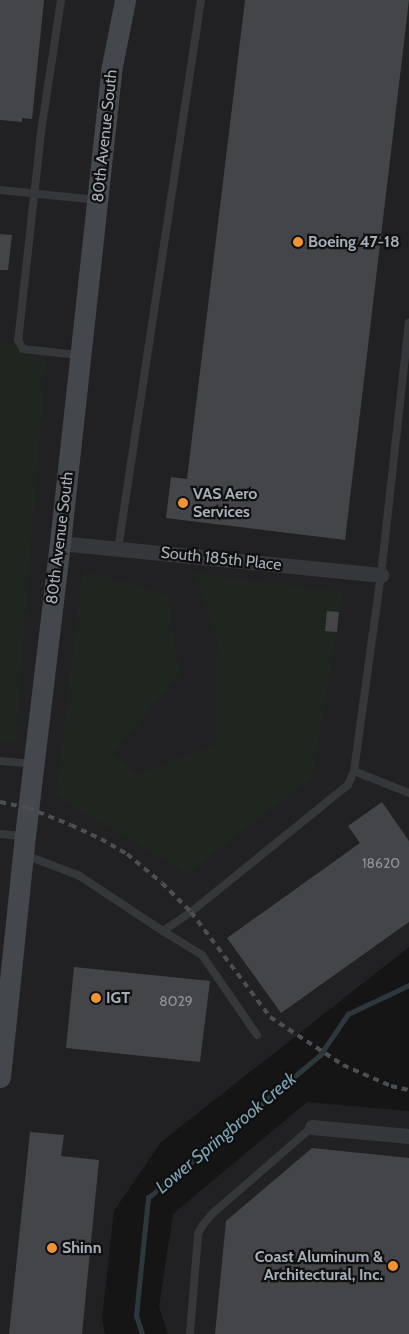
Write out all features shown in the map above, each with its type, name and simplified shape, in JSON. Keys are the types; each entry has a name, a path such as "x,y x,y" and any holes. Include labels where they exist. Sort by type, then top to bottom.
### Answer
{"street":[{"name":"80th Avenue South","path":"0,1078 5,973 24,845 60,543 99,200 111,71 125,0"},
{"name":"South 185th Place","path":"60,543 381,575"},
{"path":"312,1127 409,1136"}],"lane":[{"path":"61,0 55,28 34,194 18,340 23,349 81,355"},
{"path":"118,549 200,0"},
{"path":"0,190 99,200"},
{"path":"163,931 190,912 348,785 354,771 381,575 409,323"},
{"path":"0,761 33,764"},
{"path":"354,771 409,793"},
{"path":"0,834 78,875 202,955 258,1035"},
{"path":"190,1334 198,1234 202,1226 212,1214 312,1127"}],"shaded area":[{"path":"0,0 409,0 409,947 161,1142 114,1211 102,1319 105,1334 0,1334"},
{"path":"0,343 47,347 15,743 0,742"},
{"path":"83,569 167,596 180,675 113,753 136,774 215,745 217,638 194,573 343,592 312,778 187,874 56,796"},
{"path":"307,1102 409,1111 409,1334 168,1334 159,1307 173,1214"}],"building":[{"path":"0,0 44,0 32,119 22,118 22,122 0,120"},
{"name":"Boeing 47-18","path":"245,0 409,0 345,540 166,518 171,477 187,479"},
{"path":"0,234 12,235 8,270 0,270"},
{"path":"327,611 339,612 337,632 325,631"},
{"path":"382,802 409,841 409,922 281,1013 227,938 360,843 348,826"},
{"path":"74,967 210,981 200,1062 66,1048"},
{"path":"30,1132 64,1135 61,1156 99,1160 82,1334 9,1334"},
{"path":"312,1148 409,1158 409,1334 215,1334 226,1221"}],"waterway":[{"name":"Lower Springbrook Creek","path":"142,1334 136,1316 148,1198 320,1055 348,1014 409,985"}],"railway":[{"path":"0,802 28,808 71,825 127,854 162,883 191,912 270,1017 343,1065 391,1086 409,1090"}],"place":[{"name":"Boeing 47-18","path":"298,242"},
{"name":"VAS Aero Services","path":"183,503"},
{"name":"IGT","path":"96,998"},
{"name":"Shinn","path":"52,1248"},
{"name":"Coast Aluminum & Architectural, Inc.","path":"393,1266"}]}
